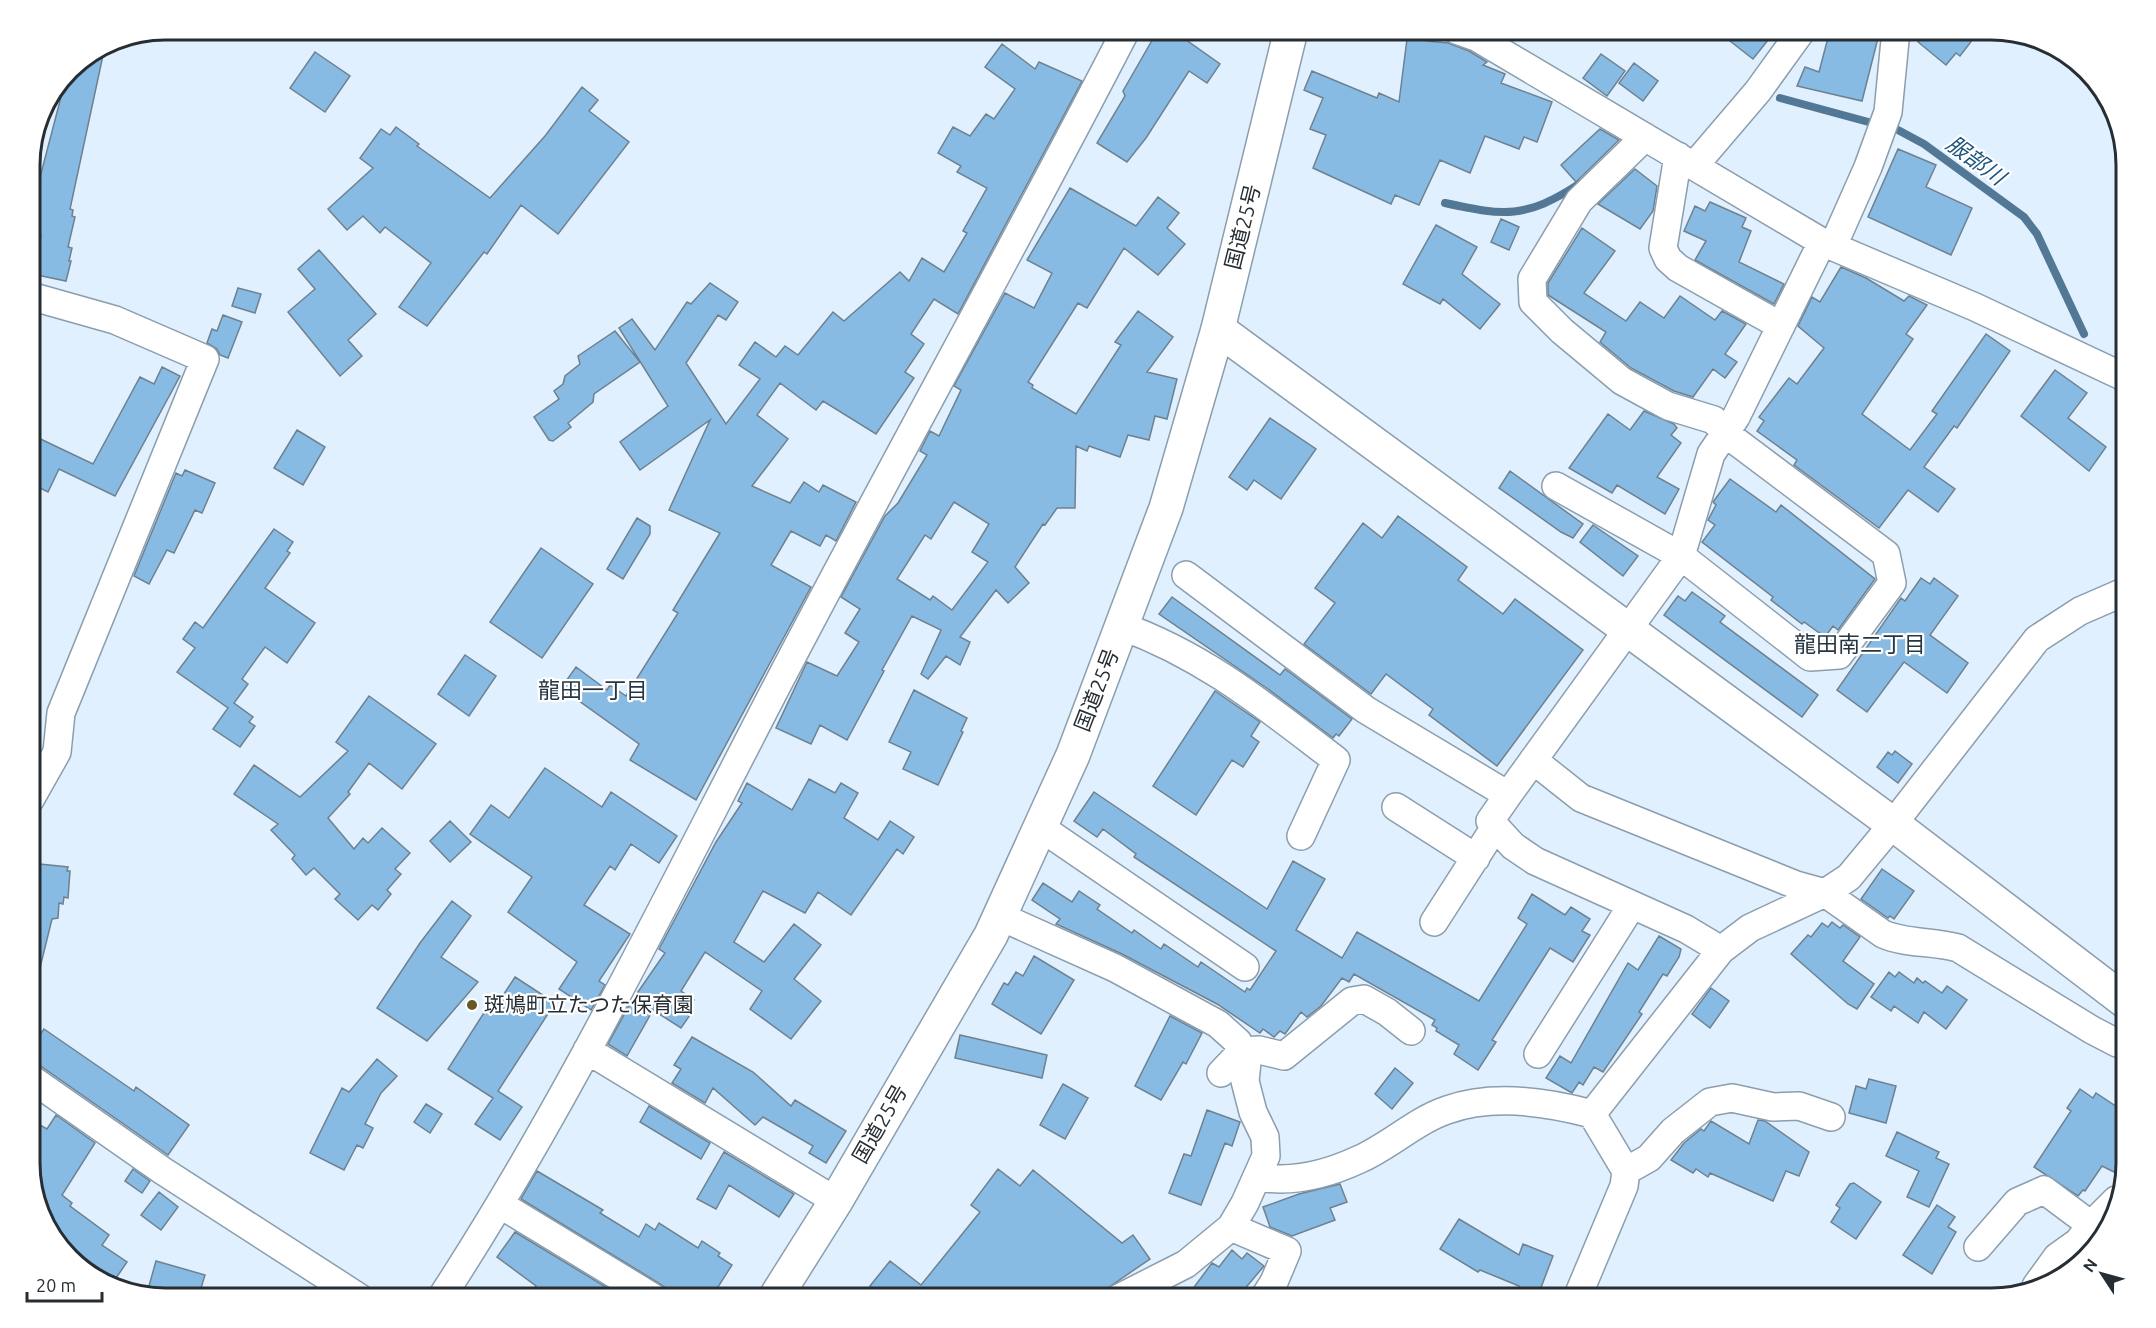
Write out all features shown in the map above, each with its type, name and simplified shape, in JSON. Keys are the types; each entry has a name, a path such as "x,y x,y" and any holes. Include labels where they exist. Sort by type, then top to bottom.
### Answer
{"main road":[{"name":"国道25号","path":"781,1288 836,1201 999,916 1073,755 1166,508 1218,329 1289,40"},
{"path":"1218,329 1893,824 2116,994"}],"street":[{"path":"447,1288 501,1205 586,1050 811,621 1029,218 1121,40"},
{"path":"1481,40 1827,244 1975,307 2115,373"},
{"path":"1781,326 1678,268 1668,259 1663,248 1686,161 1758,91 1795,40"},
{"path":"1721,950 1686,929 1535,861 1513,846 1490,821 1681,556 1711,454 1725,433 1868,167 1888,112 1895,40"},
{"path":"1556,486 1681,556 1810,657 1839,655 1892,583 1886,554 1725,433 1714,420 1668,406 1622,381 1562,332 1533,302 1532,279 1578,201 1646,137"},
{"path":"41,299 115,320 205,359 61,713 57,752 41,780"},
{"path":"1186,575 1366,710 1508,795"},
{"path":"1592,1114 1721,950 1750,928 1825,893 1848,877 1893,824 2037,639 2080,612 2115,596"},
{"path":"1121,626 1158,639 1224,676 1336,760 1301,836"},
{"path":"1533,760 1581,798 1796,885 1825,893 1867,924 1893,938 1941,943 1958,948 2116,1042"},
{"path":"1396,807 1476,858"},
{"path":"1040,827 1245,967"},
{"path":"1434,922 1495,827"},
{"path":"1538,1054 1632,905"},
{"path":"999,916 1115,968 1218,1024 1238,1042 1247,1062 1245,1081 1253,1112 1265,1137 1266,1156 1258,1177 1231,1227 1186,1264 1139,1288"},
{"path":"1221,1073 1242,1052 1259,1050 1284,1056 1352,1001 1364,999 1387,1012 1411,1031"},
{"path":"586,1050 836,1201"},
{"path":"41,1087 163,1171 344,1288"},
{"path":"1626,1171 1648,1158 1673,1131 1710,1102 1732,1098 1773,1107 1799,1106 1832,1117"},
{"path":"1258,1177 1280,1181 1312,1176 1360,1159 1420,1121 1449,1109 1468,1105 1505,1101 1547,1105 1592,1114 1626,1171 1624,1186 1581,1288"},
{"path":"1978,1247 2017,1202 2044,1190 2091,1225"},
{"path":"501,1205 638,1288"},
{"path":"2043,1276 2057,1257 2078,1242 2106,1210"},
{"path":"1231,1227 1287,1251 1270,1288"}],"building":[{"path":"1152,40 1186,40 1220,64 1207,83 1189,71 1146,138 1127,162 1097,143 1125,96 1123,91"},
{"path":"1407,40 1427,40 1448,43 1469,51 1487,62 1483,65 1505,74 1501,83 1552,102 1537,142 1524,137 1519,149 1485,136 1470,173 1440,160 1419,205 1395,195 1391,204 1313,168 1326,135 1310,129 1323,98 1304,90 1312,71 1377,98 1379,93 1399,102"},
{"path":"1729,40 1768,40 1753,59"},
{"path":"1827,40 1877,40 1862,101 1797,86 1805,67 1819,72"},
{"path":"1920,40 1972,40 1960,56 1956,53 1946,65 1918,42"},
{"path":"1002,44 1035,69 1039,62 1082,81 958,314 934,299 911,334 924,344 905,372 914,378 876,434 823,401 816,410 780,383 757,415 788,439 752,486 790,503 804,482 819,492 823,485 856,502 836,541 826,535 820,546 791,531 771,565 811,587 696,800 630,760 639,744 561,688 576,667 607,690 610,685 626,696 678,613 673,610 720,533 669,510 710,420 640,470 620,442 668,406 619,328 632,319 655,350 687,302 691,304 710,283 738,302 726,320 718,315 686,363 726,424 760,379 739,365 755,342 776,357 785,346 798,355 833,312 844,321 900,272 909,281 922,258 944,272 967,233 963,231 987,188 957,172 961,166 938,153 953,127 970,136 986,114 994,119 1015,89 985,67"},
{"path":"315,52 350,76 325,112 290,88"},
{"path":"1601,54 1625,71 1607,96 1583,78"},
{"path":"103,57 70,209 73,210 72,216 75,217 68,247 72,248 66,281 41,276 41,174 61,97 83,71"},
{"path":"1634,63 1658,81 1643,101 1619,83"},
{"path":"582,87 598,100 589,111 629,142 558,234 521,205 487,254 484,252 427,326 399,307 431,263 385,227 380,233 363,216 347,230 328,209 373,168 360,158 381,129 390,135 396,127 419,144 417,146 490,198 545,136"},
{"path":"1600,129 1619,140 1576,182 1561,165"},
{"path":"1898,149 1936,165 1926,187 1972,208 1951,255 1868,217"},
{"path":"1635,169 1657,186 1653,211 1640,229 1598,204"},
{"path":"1070,188 1136,226 1158,197 1179,213 1167,228 1185,244 1158,275 1124,248 1087,308 1078,303 1028,382 1033,385 1032,388 1076,414 1121,345 1115,342 1138,311 1173,337 1147,372 1177,379 1167,419 1155,416 1149,440 1128,435 1120,457 1089,446 1087,451 1076,446 1075,508 1057,508 1045,525 1043,524 1015,567 1029,583 1008,603 996,590 960,637 970,642 960,665 946,656 928,679 921,674 941,630 912,616 847,740 820,725 811,744 776,728 807,662 837,676 859,642 845,633 860,609 841,597 885,516 898,503 927,455 920,451 930,431 939,436 961,390 954,386 1005,293 1034,308 1052,273 1027,260","holes":["954,502 989,524 972,552 988,562 952,610 933,596 930,600 897,579 925,535 931,539"]},
{"path":"1710,202 1746,218 1742,227 1751,231 1739,262 1784,284 1774,304 1695,260 1706,241 1684,231 1695,206 1705,211"},
{"path":"1501,219 1519,227 1509,250 1491,242"},
{"path":"1436,225 1477,247 1462,274 1500,304 1480,329 1443,299 1440,304 1403,284"},
{"path":"1582,228 1615,251 1584,293 1626,321 1640,302 1664,318 1680,296 1715,320 1722,311 1746,324 1725,354 1737,362 1725,378 1713,369 1693,397 1674,391 1631,368 1600,342 1606,332 1548,295 1548,283"},
{"path":"319,250 376,314 348,340 362,356 340,376 288,312 315,289 298,269"},
{"path":"1841,267 1866,278 1904,301 1909,296 1927,305 1906,334 1913,339 1862,414 1910,450 1937,414 1932,411 1986,334 2010,351 1957,428 1954,426 1924,467 1955,489 1938,512 1908,490 1879,528 1794,465 1797,460 1757,431 1764,421 1759,417 1789,378 1797,384 1824,348 1798,326 1812,297 1820,302"},
{"path":"238,288 261,294 255,313 232,306"},
{"path":"223,315 242,322 228,358 220,355 217,349 207,343 212,329 217,331"},
{"path":"615,331 640,362 594,394 593,402 568,423 571,427 553,441 549,440 534,417 559,399 554,391 563,384 565,376 580,364 578,356"},
{"path":"162,367 180,376 115,496 59,469 48,492 41,488 41,439 93,464 140,377 154,384"},
{"path":"2055,370 2087,393 2068,418 2106,447 2089,471 2021,416"},
{"path":"1644,411 1674,424 1677,428 1671,435 1681,443 1657,477 1679,489 1665,514 1617,485 1612,493 1569,468 1608,414 1630,430"},
{"path":"1270,418 1316,449 1281,499 1254,480 1247,490 1229,477"},
{"path":"297,430 325,447 303,485 274,468"},
{"path":"185,470 215,483 202,513 195,510 174,553 167,550 149,584 134,576 176,473 182,476"},
{"path":"1510,471 1583,524 1573,538 1499,488"},
{"path":"1730,479 1776,512 1781,505 1875,579 1838,630 1833,626 1825,637 1804,622 1802,624 1771,600 1773,597 1702,542 1715,525 1708,520 1716,505 1713,502"},
{"path":"1398,516 1467,567 1458,580 1503,614 1515,599 1583,650 1497,766 1429,715 1433,709 1386,674 1371,694 1304,644 1335,603 1315,588 1363,523 1382,538"},
{"path":"637,518 650,526 650,534 623,579 607,569"},
{"path":"1593,525 1638,556 1623,576 1580,542"},
{"path":"274,529 293,542 287,551 290,553 265,588 315,623 287,663 265,647 242,679 248,684 234,703 253,717 249,722 255,726 240,747 213,729 228,708 177,672 195,648 183,639 195,622 203,628"},
{"path":"541,548 593,584 542,658 490,622"},
{"path":"1921,578 1930,584 1934,578 1958,596 1930,635 1968,663 1947,693 1904,662 1867,712 1837,690 1901,598 1905,601"},
{"path":"1692,592 1725,616 1720,622 1818,695 1802,717 1664,615 1678,596 1685,601"},
{"path":"1172,597 1280,675 1285,669 1352,719 1339,736 1336,734 1333,738 1268,689 1159,614"},
{"path":"465,655 496,676 469,716 438,694"},
{"path":"914,690 967,718 961,731 963,732 938,785 903,769 911,752 889,742"},
{"path":"1215,691 1260,722 1251,736 1259,742 1243,767 1232,760 1196,815 1153,786"},
{"path":"369,696 436,744 402,789 369,763 348,792 350,794 328,818 354,849 363,838 368,843 382,828 410,853 395,869 401,874 387,890 391,894 378,910 372,905 358,920 335,899 340,894 314,868 306,875 292,859 295,855 271,830 278,824 234,794 254,765 300,797 348,751 336,742"},
{"path":"1895,751 1912,764 1898,783 1877,767 1888,752 1892,755"},
{"path":"545,768 602,807 611,792 677,836 659,863 631,844 615,870 610,866 584,905 630,934 599,981 605,985 591,1010 559,989 577,962 508,912 532,877 470,834 491,805 509,818"},
{"path":"809,779 835,793 841,783 858,793 844,818 878,840 890,821 914,837 903,854 897,849 851,915 818,892 805,913 763,891 734,942 764,962 794,924 821,945 794,979 821,1001 791,1039 750,1009 762,991 705,952 681,991 694,1000 688,1009 692,1012 681,1028 653,1010 627,1056 608,1044 631,1002 665,953 659,949 716,842 742,803 738,801 747,783 792,810"},
{"path":"1094,792 1267,909 1293,861 1325,879 1296,930 1342,958 1357,932 1479,1001 1527,924 1518,918 1532,894 1565,915 1571,907 1590,919 1582,931 1590,935 1573,962 1550,948 1492,1040 1496,1042 1478,1070 1454,1054 1459,1045 1436,1031 1437,1028 1432,1025 1435,1020 1354,974 1349,982 1342,978 1321,1006 1307,1017 1301,1012 1285,1034 1280,1031 1274,1037 1263,1029 1260,1033 1217,1004 1122,954 1056,924 1060,919 1032,900 1043,883 1072,902 1079,891 1100,905 1097,909 1132,933 1134,930 1161,949 1164,944 1198,967 1201,962 1245,992 1247,988 1250,990 1276,951 1134,857 1136,854 1103,829 1097,837 1074,821"},
{"path":"450,821 471,842 450,862 430,841"},
{"path":"41,864 68,867 67,871 70,871 68,898 64,897 63,904 59,903 58,918 52,919 41,964"},
{"path":"1882,869 1914,891 1894,919 1890,916 1888,918 1861,899"},
{"path":"452,901 471,916 441,957 478,982 427,1041 377,1008 420,943"},
{"path":"1832,922 1840,928 1843,925 1860,937 1843,961 1874,984 1857,1009 1848,1004 1791,954 1808,935 1811,937 1822,923 1828,927"},
{"path":"1659,936 1681,949 1679,957 1667,976 1663,974 1639,1012 1642,1014 1603,1072 1594,1067 1583,1085 1579,1082 1572,1093 1546,1078 1560,1056 1571,1063 1628,963 1638,970"},
{"path":"1034,956 1074,980 1041,1034 992,1004 1004,983 1008,985 1016,972 1023,976"},
{"path":"1889,972 1895,977 1899,972 1914,983 1917,978 1923,983 1925,981 1942,993 1947,986 1967,1000 1946,1029 1924,1012 1918,1023 1894,1006 1891,1011 1871,997"},
{"path":"515,977 555,1003 498,1091 522,1107 500,1140 475,1124 493,1098 448,1069 496,994 502,997"},
{"path":"1711,988 1729,1001 1710,1028 1692,1014"},
{"path":"1170,1016 1202,1033 1186,1064 1183,1062 1161,1100 1135,1086"},
{"path":"44,1029 134,1091 136,1087 189,1125 168,1155 41,1066 41,1033"},
{"path":"960,1035 1047,1055 1042,1078 955,1058"},
{"path":"692,1037 753,1072 791,1106 795,1100 846,1131 826,1163 809,1153 813,1146 763,1117 755,1125 713,1088 705,1103 672,1083 681,1069 674,1065"},
{"path":"377,1059 397,1076 381,1093 365,1124 373,1128 363,1148 357,1145 344,1170 310,1153 342,1088 349,1092"},
{"path":"1395,1068 1413,1083 1392,1109 1375,1094"},
{"path":"1869,1079 1896,1086 1886,1123 1849,1113 1856,1086 1866,1089"},
{"path":"1063,1084 1088,1098 1065,1139 1040,1125"},
{"path":"2080,1089 2093,1098 2096,1093 2116,1106 2115,1172 2102,1166 2085,1191 2083,1190 2078,1196 2034,1167 2071,1111 2067,1108"},
{"path":"426,1104 442,1114 430,1133 414,1122"},
{"path":"649,1106 710,1143 701,1159 640,1122"},
{"path":"1207,1110 1240,1122 1232,1146 1225,1143 1201,1205 1169,1193 1184,1154 1191,1156"},
{"path":"56,1115 95,1143 62,1195 72,1203 70,1206 109,1235 102,1245 127,1262 116,1278 89,1262 77,1251 53,1218 47,1203 41,1171 41,1126 47,1129"},
{"path":"1758,1120 1765,1121 1809,1152 1799,1176 1786,1171 1773,1201 1710,1173 1708,1177 1696,1169 1693,1173 1671,1160 1684,1143 1701,1129 1704,1131 1711,1121 1749,1144"},
{"path":"1897,1132 1939,1152 1936,1158 1949,1164 1929,1207 1907,1197 1919,1171 1886,1156"},
{"path":"724,1152 794,1194 779,1217 729,1185 716,1209 697,1199"},
{"path":"133,1169 150,1181 142,1193 125,1181"},
{"path":"998,1169 1020,1186 1033,1170 1122,1243 1133,1235 1150,1259 1108,1288 872,1288 870,1286 890,1261 921,1285 980,1212 971,1205"},
{"path":"537,1171 603,1210 600,1213 639,1237 646,1224 655,1230 659,1223 698,1248 702,1241 720,1253 718,1256 732,1265 717,1288 666,1288 521,1199"},
{"path":"1854,1183 1881,1202 1856,1239 1831,1222 1840,1208 1836,1205 1850,1184"},
{"path":"1340,1184 1347,1202 1330,1208 1335,1220 1292,1236 1270,1227 1263,1207 1299,1194"},
{"path":"159,1192 178,1207 161,1230 141,1215"},
{"path":"1937,1205 1955,1217 1948,1227 1956,1232 1932,1274 1903,1255"},
{"path":"1459,1219 1519,1255 1523,1244 1553,1256 1541,1288 1518,1288 1519,1286 1480,1270 1478,1272 1440,1249"},
{"path":"515,1232 607,1288 535,1288 536,1286 497,1257"},
{"path":"1232,1250 1242,1259 1247,1253 1264,1266 1245,1288 1193,1288 1212,1263 1219,1267"},
{"path":"156,1261 205,1275 201,1288 149,1286"}],"waterway":[{"name":"服部川","path":"1780,98 1898,130 1924,144 2024,217 2037,234 2084,334"},
{"name":"服部川","path":"1445,203 1484,210 1514,212 1544,204 1579,184"}],"place":[{"name":"斑鳩町立たつた保育園","path":"472,1005"}],"district":[{"name":"龍田南二丁目","path":"1860,644"},
{"name":"龍田一丁目","path":"593,690"}]}
